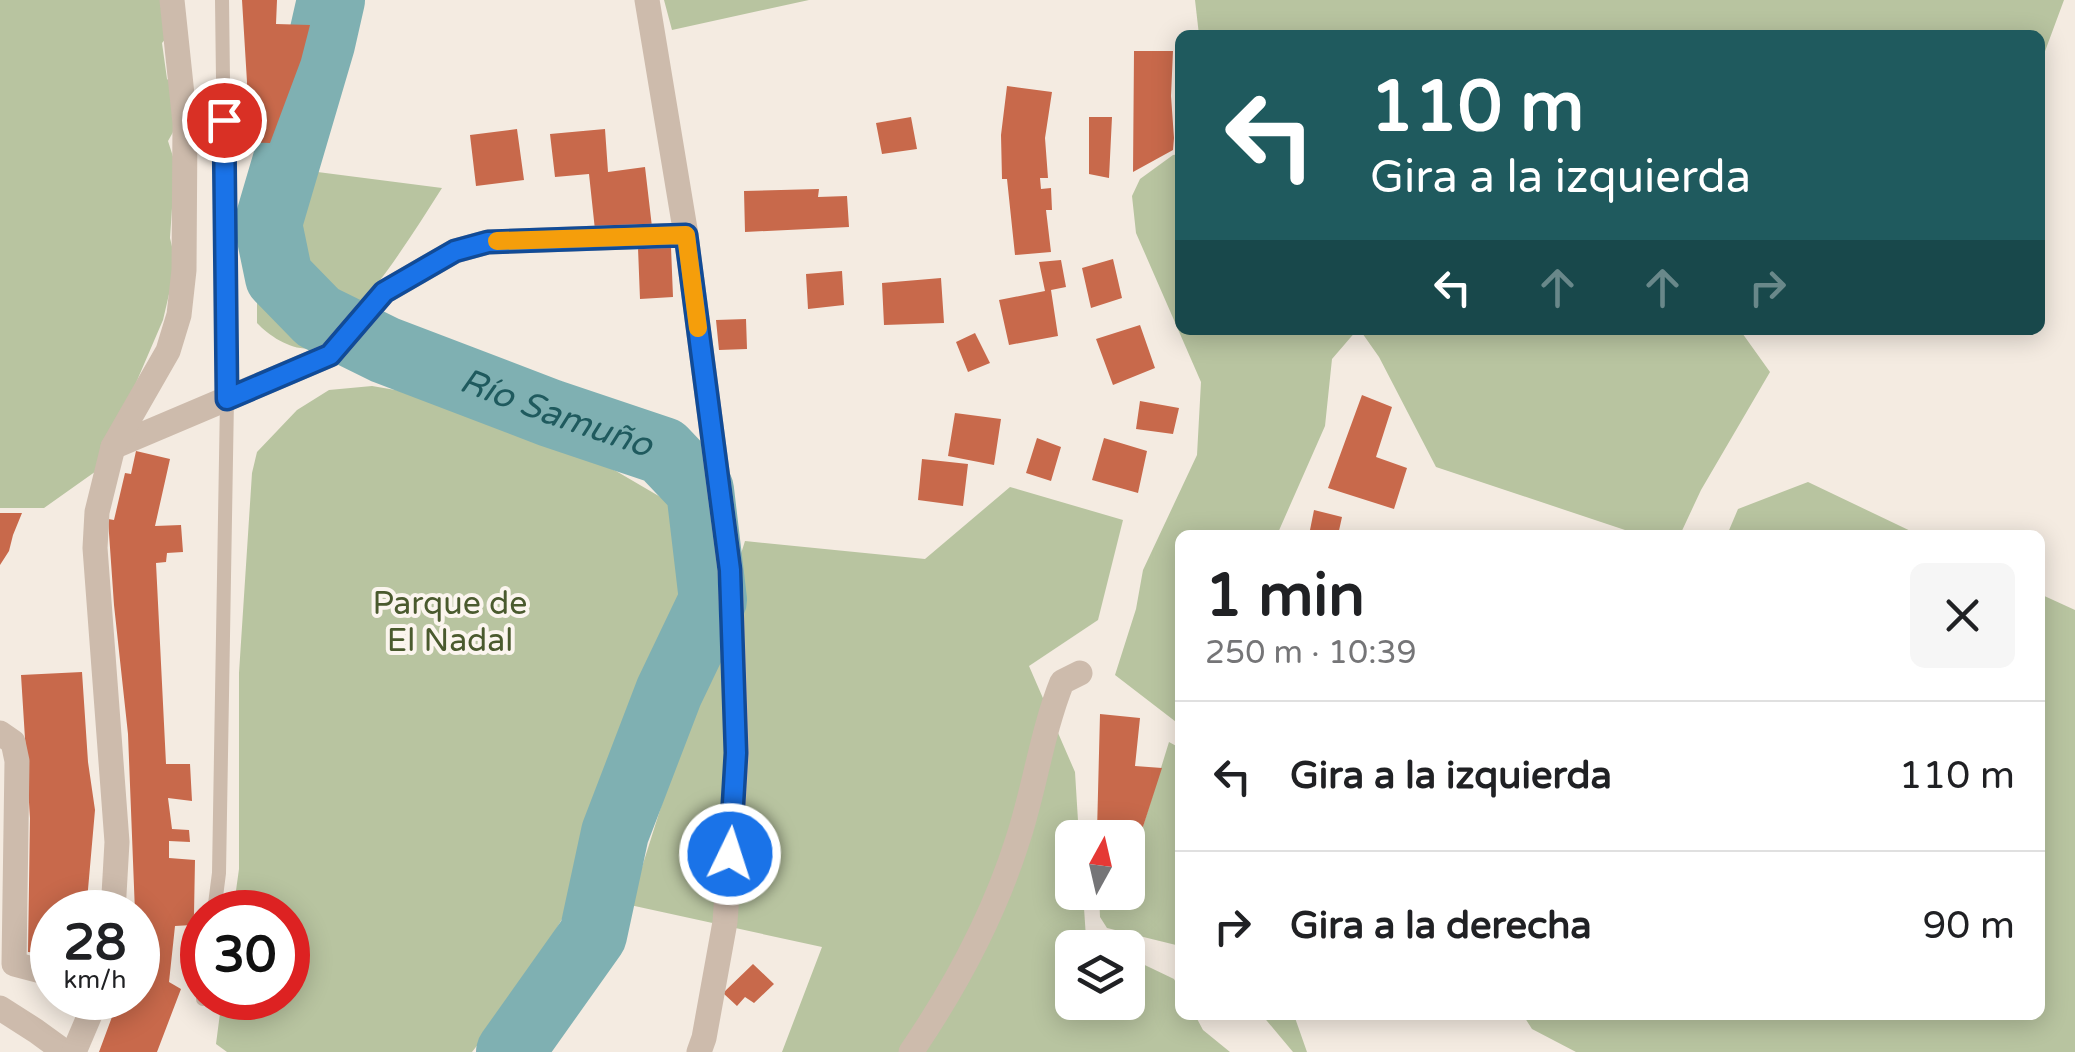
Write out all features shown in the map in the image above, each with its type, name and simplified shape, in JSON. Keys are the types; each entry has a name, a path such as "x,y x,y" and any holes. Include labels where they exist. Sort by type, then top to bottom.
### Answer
{"street":[{"path":"114,890 117,842 95,548 96,512 112,447 168,351 179,315 184,270 186,124 172,0"},
{"path":"647,0 686,235 730,570 736,753 725,922 699,1052"},
{"path":"112,447 330,355 384,292 455,251 488,242 686,235"},
{"path":"911,1052 940,1010 996,903 1019,836 1051,710 1062,682 1080,673"},
{"path":"0,734 13,742 17,760 14,964 30,968"},
{"path":"0,1008 64,1052"},
{"path":"74,1052 88,1020"}],"lane":[{"path":"217,890 227,399 222,0"}],"green space":[{"path":"0,0 165,0 168,36 162,43 167,79 176,86 177,125 168,141 175,163 170,238 176,264 163,320 99,469 44,508 0,508"},
{"path":"664,0 809,0 672,30"},
{"path":"1195,0 2064,0 2045,51 2045,30 1198,30"},
{"path":"1173,155 1175,322 1136,233 1132,196 1140,179"},
{"path":"302,170 442,188 370,294 328,341 311,349 285,343 257,323 257,301 268,270 293,257 285,206 290,183"},
{"path":"1180,335 1353,335 1332,359 1325,426 1279,530 1175,530 1175,721 1115,675 1136,609 1143,570 1197,455 1201,382"},
{"path":"1364,335 1744,335 1770,372 1701,490 1682,530 1625,530 1436,467"},
{"name":"Parque de El Nadal","path":"372,386 425,395 493,414 616,471 669,502 685,524 689,590 612,765 588,836 572,902 520,991 472,1052 227,1052 216,1044 219,1020 310,1020 310,890 236,890 239,673 252,473 257,452 297,410 329,390"},
{"path":"1808,482 1909,530 1729,530 1738,509"},
{"path":"1010,487 1123,520 1098,620 1029,666 1075,772 1078,820 1055,820 1055,910 1084,910 1085,930 1055,930 1055,1020 1145,1020 1145,965 1174,979 1175,1020 1198,1020 1203,1030 1230,1052 782,1052 822,947 630,905 745,541 925,559"},
{"path":"2045,596 2075,610 2075,1052 1576,1052 1532,1029 1526,1020 2045,1020"},
{"path":"1169,742 1175,745 1175,945 1145,937 1145,930 1107,928 1100,910 1145,910 1145,820"},
{"path":"1266,1020 1296,1020 1307,1052 1293,1052"}],"building":[{"path":"242,0 277,0 276,24 310,25 270,143 244,142 247,82"},
{"path":"1134,51 1173,51 1174,138 1173,150 1133,172"},
{"path":"1007,86 1052,92 1045,138 1048,178 1040,178 1041,189 1051,188 1052,210 1046,210 1051,252 1015,255 1007,179 1002,179 1001,135"},
{"path":"911,117 917,149 882,154 876,123"},
{"path":"1089,117 1112,117 1109,178 1089,174"},
{"path":"517,129 524,180 476,186 470,135"},
{"path":"605,129 608,172 645,167 652,227 595,230 589,174 555,177 550,134"},
{"path":"819,189 818,197 847,196 849,227 745,232 744,191"},
{"path":"671,247 673,297 640,299 638,248"},
{"path":"1113,259 1122,298 1091,308 1082,268"},
{"path":"1061,260 1066,287 1051,290 1058,336 1009,345 999,300 1045,291 1039,262"},
{"path":"842,271 844,305 808,309 806,274"},
{"path":"941,278 944,323 884,325 882,283"},
{"path":"746,319 747,349 719,350 716,320"},
{"path":"1140,325 1155,368 1113,385 1096,339"},
{"path":"975,333 990,363 968,372 956,342"},
{"path":"1362,395 1392,407 1376,457 1407,468 1394,509 1328,488"},
{"path":"1140,401 1179,408 1173,434 1136,429"},
{"path":"955,413 1001,419 994,465 948,456"},
{"path":"1037,438 1061,447 1051,481 1026,473"},
{"path":"1104,438 1147,451 1138,493 1092,480"},
{"path":"136,451 170,459 155,526 181,525 183,552 167,553 166,562 156,563 166,764 190,764 192,801 168,798 172,829 189,830 190,842 169,841 169,858 195,860 194,890 180,890 180,926 175,926 169,982 180,992 157,1052 99,1052 111,1020 160,1020 160,890 134,890 128,734 108,519 114,520 125,473 131,474"},
{"path":"922,459 968,464 963,506 918,500"},
{"path":"1314,510 1342,517 1339,530 1310,530"},
{"path":"0,513 22,513 0,565"},
{"path":"82,672 95,810 88,890 30,890 30,952 28,952 30,818 21,675"},
{"path":"1100,714 1140,718 1135,766 1162,768 1145,821 1097,820"},
{"path":"753,964 774,984 754,1003 745,997 737,1006 723,993"}],"waterway":[{"name":"Río Samuño","path":"331,0 268,224 279,277 318,317 385,350 663,451 700,490 713,600 669,692 615,833 593,935 510,1052"}],"slow traffic":[{"path":"497,241 686,235 698,328"}],"route":[{"path":"224,120 227,399 330,355 384,292 455,251 488,242 686,235 730,570 736,753 730,854"}]}
